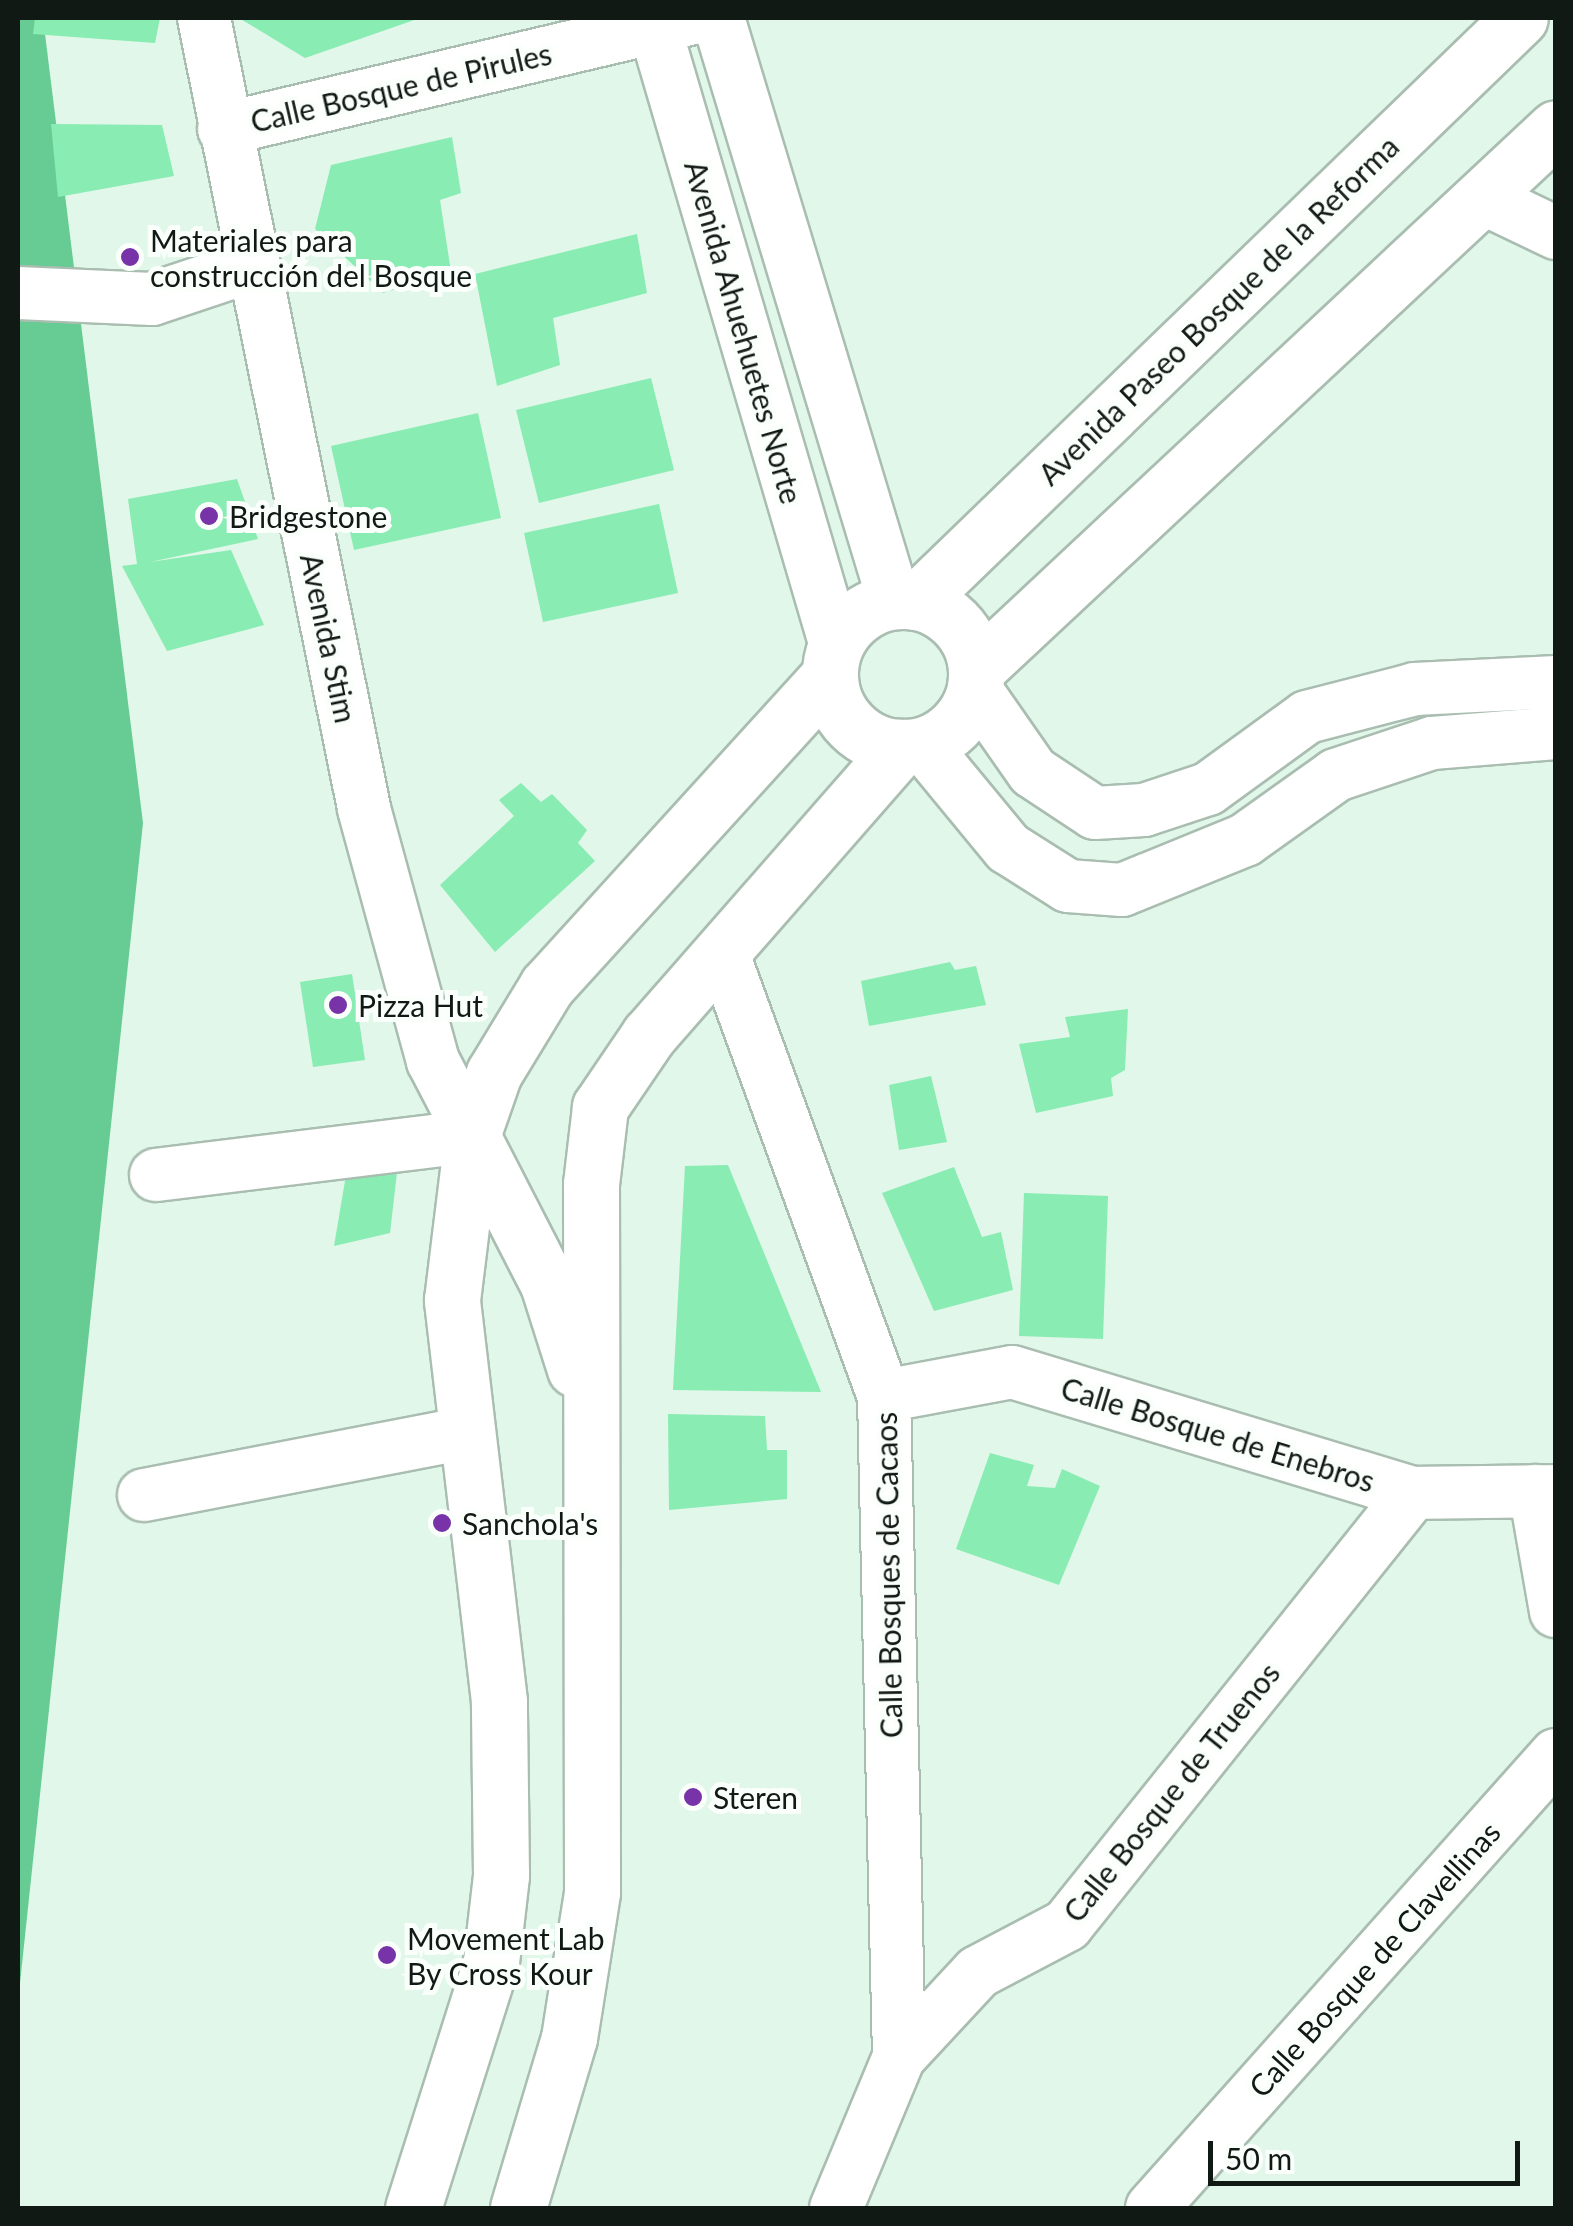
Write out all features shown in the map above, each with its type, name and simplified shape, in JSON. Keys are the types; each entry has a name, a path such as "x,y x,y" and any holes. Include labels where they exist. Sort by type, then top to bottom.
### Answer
{"main road":[{"name":"Avenida Paseo Bosque de la Reforma","path":"905,602 1520,18"},
{"path":"518,2208 569,2038 592,1892 591,1184 600,1107 649,1035 724,958 912,746 960,720 976,679 1556,128"},
{"path":"413,2208 491,1962 501,1875 499,1701 452,1300 472,1136 494,1073 547,986 833,661 853,621 905,602 953,622 976,679"},
{"path":"833,661 845,720 912,746"},
{"path":"472,1136 548,1284 592,1419"}],"street":[{"name":"Avenida Stim","path":"204,18 364,808 433,1061 472,1136"},
{"path":"718,18 905,602"},
{"name":"Calle Bosque de Pirules","path":"224,129 668,21"},
{"name":"Avenida Ahuehuetes Norte","path":"668,21 833,661"},
{"path":"1485,199 1556,233"},
{"path":"18,293 152,300 252,266"},
{"path":"976,679 1033,772 1095,813 1144,810 1208,789 1246,757 1308,718 1414,689 1556,682"},
{"path":"912,746 1008,848 1068,886 1122,890 1170,875 1245,840 1336,774 1432,743 1556,733"},
{"path":"1246,757 1290,806"},
{"name":"Calle Bosques de Cacaos","path":"724,958 884,1396 899,2057 836,2208"},
{"path":"156,1174 472,1136"},
{"name":"Calle Bosque de Enebros","path":"884,1396 1012,1372 1413,1493 1545,1491"},
{"path":"144,1494 466,1434"},
{"path":"1545,1491 1556,1611"},
{"name":"Calle Bosque de Truenos","path":"899,2057 978,1972 1067,1925 1413,1493"},
{"name":"Calle Bosque de Clavellinas","path":"1152,2208 1556,1755"}],"green space":[{"path":"18,18 43,18 143,823 18,2002"}],"building":[{"path":"35,18 160,18 155,43 33,34"},
{"path":"239,18 420,18 305,58"},
{"path":"51,124 162,125 174,176 58,197"},
{"path":"452,137 461,193 440,200 451,272 383,293 315,229 331,165"},
{"path":"637,234 647,293 553,318 560,365 497,386 475,274"},
{"path":"651,378 674,470 539,503 516,410"},
{"path":"478,413 501,518 354,550 331,446"},
{"path":"237,479 258,539 150,562 231,550 264,625 167,651 122,566 137,564 128,499"},
{"path":"659,504 678,593 543,622 524,533"},
{"path":"521,783 541,802 552,794 587,830 578,843 595,861 495,952 440,885 514,816 499,800"},
{"path":"950,962 955,970 976,966 986,1005 869,1026 861,981"},
{"path":"352,974 365,1060 313,1067 300,982"},
{"path":"1128,1009 1125,1070 1111,1078 1113,1096 1036,1113 1019,1044 1070,1037 1065,1017"},
{"path":"931,1076 947,1142 899,1150 889,1085"},
{"path":"398,1164 390,1233 334,1246 346,1175"},
{"path":"728,1165 821,1392 673,1390 685,1166"},
{"path":"954,1167 982,1237 1001,1232 1013,1290 934,1311 882,1193"},
{"path":"1024,1193 1108,1196 1103,1339 1019,1336"},
{"path":"668,1414 765,1416 767,1450 787,1450 787,1499 669,1510"},
{"path":"990,1453 1034,1465 1027,1486 1055,1488 1062,1469 1100,1486 1059,1585 956,1549"}],"place":[{"name":"Materiales para construcción del Bosque","path":"130,257"},
{"name":"Bridgestone","path":"209,516"},
{"name":"Pizza Hut","path":"338,1005"},
{"name":"Sanchola's","path":"442,1523"},
{"name":"Steren","path":"693,1797"},
{"name":"Movement Lab By Cross Kour","path":"387,1955"}]}
